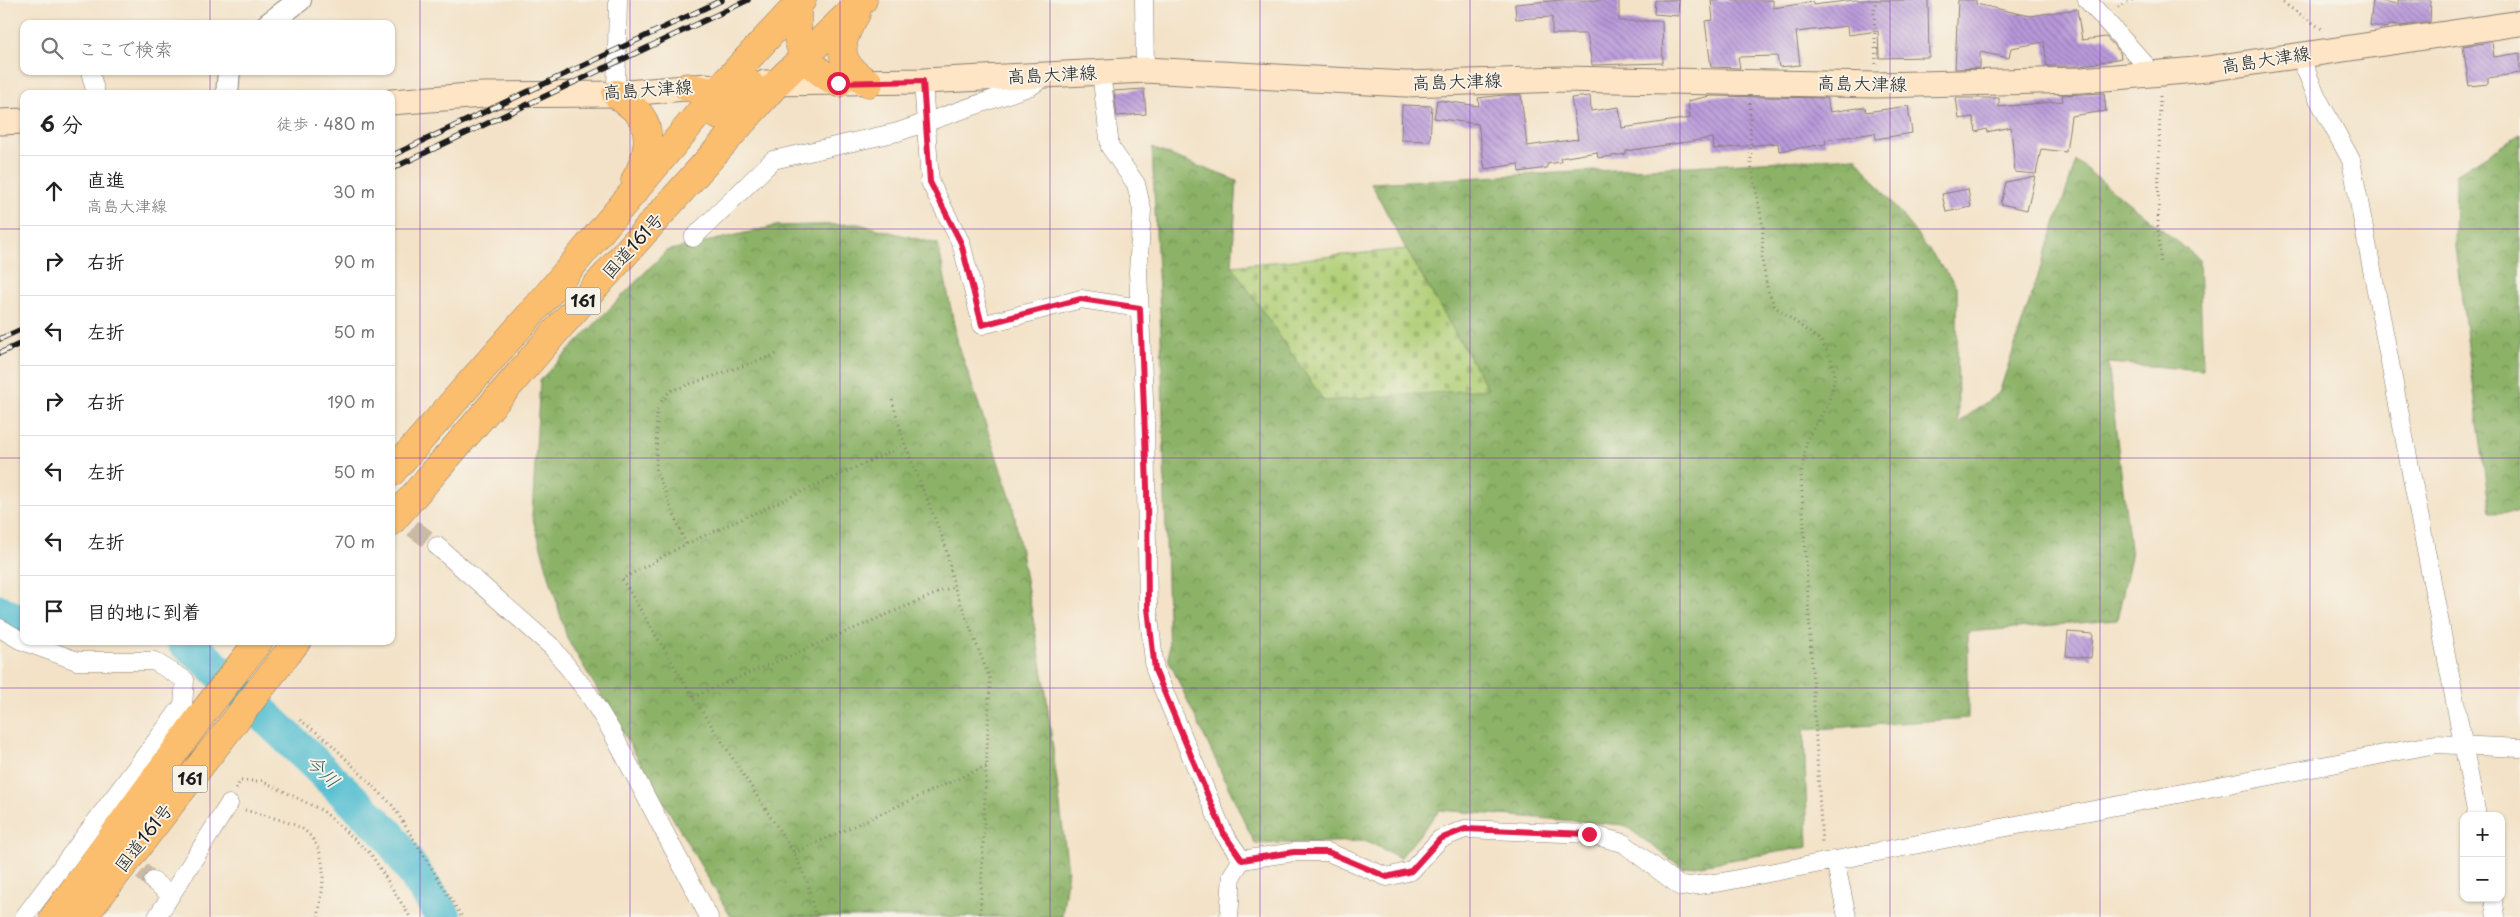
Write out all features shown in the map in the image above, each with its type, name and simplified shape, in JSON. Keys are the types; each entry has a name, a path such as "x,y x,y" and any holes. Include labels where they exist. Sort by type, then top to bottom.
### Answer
{"highway":[{"path":"863,0 845,33 843,48 848,67 870,83"},
{"name":"国道161号","path":"395,468 544,299 598,232 732,98 778,82 805,59 863,0"},
{"path":"800,2 796,25 798,46 805,59 825,76 838,83"},
{"name":"国道161号","path":"395,517 556,332 732,98 800,2"},
{"path":"544,299 583,266 732,98 687,87"},
{"path":"598,232 636,178 644,163 647,151 647,138 641,116 616,94"},
{"name":"国道161号","path":"54,917 203,712 255,645"},
{"name":"国道161号","path":"83,917 294,645"}],"main road":[{"name":"高島大津線","path":"732,98 778,82 870,83 1145,70 1406,84 1562,78 1877,85 2082,80 2207,69 2520,23"},
{"name":"高島大津線","path":"395,102 483,95 616,94 687,87"},
{"path":"0,122 20,121"}],"street":[{"path":"273,20 300,0"},
{"path":"616,94 618,0"},
{"path":"1144,0 1145,70"},
{"path":"2087,0 2154,74"},
{"path":"2299,54 2317,97 2351,160 2476,812"},
{"path":"1101,72 1110,148 1136,184 1142,210 1138,272 1146,448 1148,608 1155,670 1224,834 1242,860"},
{"path":"91,75 95,90"},
{"path":"227,90 229,75"},
{"path":"694,238 773,160 898,132 1030,86 1046,76"},
{"path":"923,81 930,182 961,243 982,325 1081,299 1140,308"},
{"path":"437,546 552,647 588,693 612,732 709,917"},
{"path":"0,628 20,640"},
{"path":"24,917 97,833 183,705 184,680 154,661 77,661 34,645"},
{"path":"1230,917 1232,875 1242,860 1294,852 1328,852 1387,877 1411,871 1440,839 1465,829 1589,834 1623,843 1681,887 1722,882 2436,744 2464,747 2520,748"},
{"path":"157,917 229,804"},
{"path":"1829,861 1847,917"},
{"path":"153,881 170,894"},
{"path":"2494,902 2496,917"}],"path":[{"path":"1876,0 1874,12 1877,85"},
{"path":"2279,0 2333,37 2342,48"},
{"path":"2154,74 2160,89 2158,227 2161,266"},
{"path":"1750,82 1751,165 1763,227 1762,260 1768,291 1775,307 1821,341 1831,358 1835,378 1828,405 1807,439 1801,475 1829,861"},
{"path":"686,544 656,470 657,406 670,391 777,354"},
{"path":"892,400 905,445 945,544 954,586 990,679 980,917"},
{"path":"815,917 808,883 794,853 693,697 622,579 686,544 905,445"},
{"path":"693,697 954,586"},
{"path":"300,720 328,741 393,806 462,917"},
{"path":"794,853 986,766"},
{"path":"318,917 324,878 319,847 303,829 229,804 240,781 263,781 323,811 372,854 410,917"}],"green space":[{"path":"2520,134 2520,512 2490,513 2455,247 2456,174"},
{"path":"1152,148 1237,181 1232,266 1488,389 1406,249 1371,183 1856,157 1957,286 1958,423 1999,393 2076,161 2199,259 2203,370 2108,363 2131,556 2117,620 1968,632 1968,718 1804,730 1808,847 1683,868 1624,825 1440,810 1400,858 1367,841 1255,844 1169,661 1161,334"},
{"path":"858,224 938,244 958,344 1012,502 1045,685 1068,870 1062,917 731,917 567,638 532,516 540,380 666,251 776,226"},
{"path":"1406,249 1488,389 1324,401 1232,266"}],"building":[{"path":"1561,0 1619,0 1619,21 1662,21 1663,63 1592,65 1587,34 1552,34 1552,17 1516,19 1515,4"},
{"path":"1655,0 1679,0 1678,16 1654,14"},
{"path":"1711,0 1773,0 1773,8 1813,2 1813,5 1854,0 1928,0 1929,57 1879,58 1878,31 1848,35 1847,26 1796,32 1800,65 1779,67 1777,56 1738,57 1740,68 1711,67 1705,21 1713,20"},
{"path":"1958,0 1976,0 1976,4 2030,16 2077,9 2082,40 2106,37 2120,52 2121,58 2081,66 2047,66 2044,42 2011,48 2009,58 1980,52 1980,68 1955,69"},
{"path":"2373,0 2398,4 2398,0 2431,0 2430,22 2401,26 2388,25 2387,28 2370,25"},
{"path":"2492,42 2494,57 2520,53 2520,73 2488,78 2488,84 2469,86 2463,46"},
{"path":"1144,89 1146,114 1117,116 1114,91"},
{"path":"2104,93 2106,111 2071,116 2066,152 2041,149 2036,174 2015,172 2011,127 1987,132 1986,129 1976,132 1973,117 1959,119 1956,98 1999,98 1999,107 2063,101 2062,95"},
{"path":"1521,95 1527,146 1578,139 1571,98 1590,96 1591,111 1619,107 1622,128 1690,118 1688,101 1710,96 1827,98 1830,112 1865,107 1866,112 1908,106 1912,133 1876,139 1875,133 1825,140 1826,144 1779,151 1778,143 1714,149 1713,138 1626,151 1626,154 1598,158 1597,152 1560,158 1561,162 1547,164 1547,168 1519,172 1518,164 1485,169 1478,124 1434,118 1437,100 1479,106 1478,98"},
{"path":"1402,105 1432,106 1430,141 1401,140"},
{"path":"2035,176 2027,210 2001,204 2006,182"},
{"path":"1968,189 1971,207 1946,212 1942,194"},
{"path":"2068,632 2093,634 2091,658 2066,656"}],"waterway":[{"name":"今川","path":"0,612 20,623"},
{"name":"今川","path":"189,645 208,661 388,834 444,917"}],"tunnel":[{"path":"395,515 437,546"},
{"path":"121,854 153,881"}],"railway":[{"path":"395,154 722,0"},
{"path":"395,167 748,0"},
{"path":"0,339 20,330"},
{"path":"0,353 20,344"}],"route":[{"path":"838,83 923,81 930,182 961,243 982,325 1081,299 1140,308 1147,486 1148,608 1155,670 1224,834 1242,860 1294,852 1328,852 1387,877 1411,871 1440,839 1465,829 1589,834"}]}
